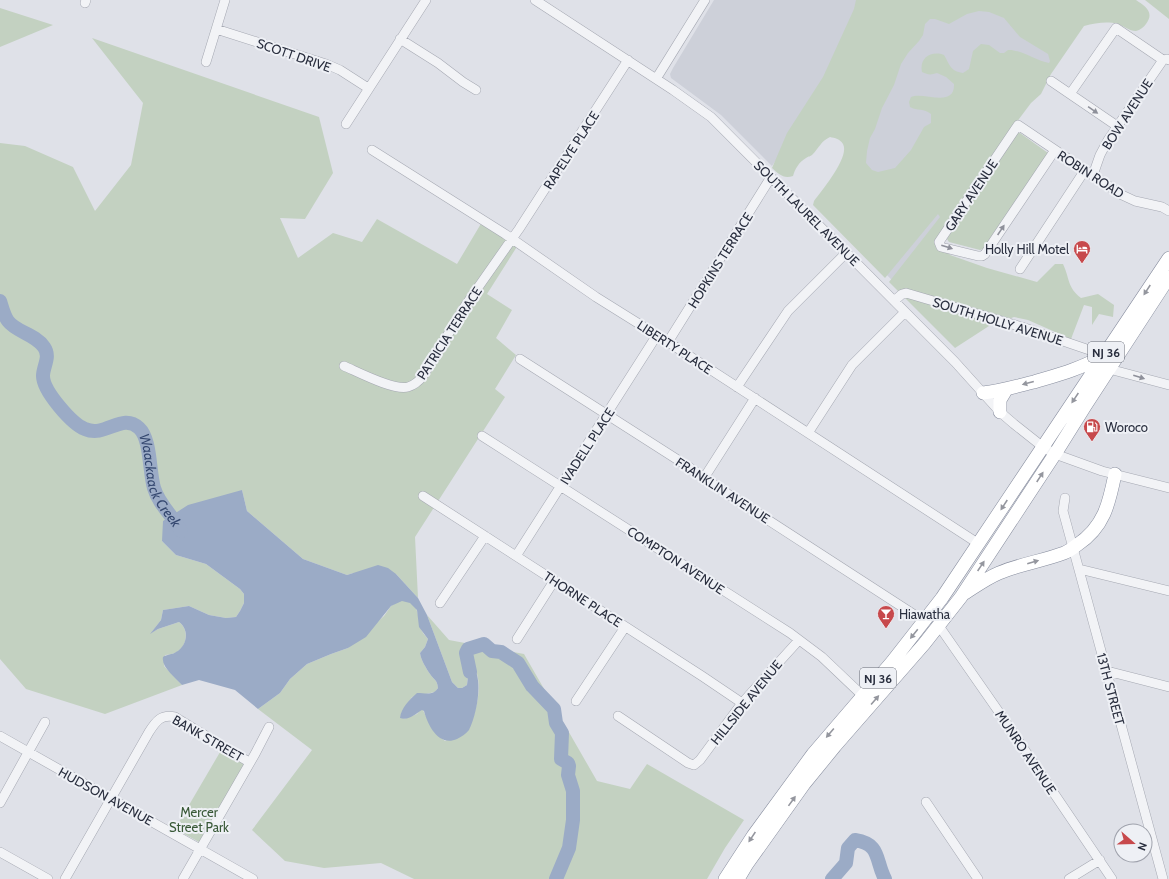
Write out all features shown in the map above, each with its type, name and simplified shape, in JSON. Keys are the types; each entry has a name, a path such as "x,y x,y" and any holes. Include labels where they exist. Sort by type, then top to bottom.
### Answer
{"highway":[{"name":"NJ 36","path":"725,879 752,836 813,754 942,598 1169,258"},
{"name":"NJ 36","path":"738,879 804,784 939,626 1055,454 1169,277"},
{"path":"983,393 1006,390 1087,365 1104,355"},
{"path":"1000,412 1000,400 1006,390"},
{"path":"960,596 999,573 1064,553 1089,536 1103,518 1110,500 1115,474"}],"street":[{"path":"206,62 225,0"},
{"path":"346,124 426,0"},
{"name":"SOUTH LAUREL AVENUE","path":"535,0 656,78 711,117 956,363 1000,412 1043,447 1055,454 1115,474 1169,488"},
{"path":"656,78 705,0"},
{"path":"1070,94 1116,28 1166,60"},
{"name":"SCOTT DRIVE","path":"216,29 326,64 340,70 368,88"},
{"path":"400,39 438,63 476,90"},
{"name":"RAPELYE PLACE","path":"512,239 628,60"},
{"name":"BOW AVENUE","path":"1093,175 1103,148 1117,126 1166,60"},
{"path":"1051,81 1117,126"},
{"name":"ROBIN ROAD","path":"1018,126 1128,198 1162,207 1169,211"},
{"name":"GARY AVENUE","path":"1018,126 939,242 942,247 978,256 985,254 1055,150"},
{"name":"LIBERTY PLACE","path":"372,150 512,239 567,278 979,544"},
{"path":"1020,269 1085,170"},
{"name":"HOPKINS TERRACE","path":"668,342 771,177"},
{"name":"PATRICIA TERRACE","path":"344,366 397,387 407,387 419,382 465,306 512,239"},
{"path":"737,387 788,311 846,253"},
{"name":"SOUTH HOLLY AVENUE","path":"894,301 902,294 906,293 1022,327 1104,355"},
{"path":"808,433 852,365 905,312"},
{"name":"IVADELL PLACE","path":"516,556 657,335"},
{"name":"FRANKLIN AVENUE","path":"520,359 924,621"},
{"path":"1109,369 1169,385"},
{"path":"704,478 755,398"},
{"name":"COMPTON AVENUE","path":"482,436 799,640 822,658 862,695"},
{"name":"THORNE PLACE","path":"423,496 742,703"},
{"name":"13TH STREET","path":"1065,498 1063,511 1163,879"},
{"path":"440,603 485,536"},
{"path":"1078,569 1169,591"},
{"path":"517,639 554,580"},
{"name":"MUNRO AVENUE","path":"939,626 1112,879"},
{"path":"576,701 625,627"},
{"name":"HILLSIDE AVENUE","path":"618,716 688,763 694,765 700,760 742,703 799,640"},
{"path":"1107,671 1169,687"},
{"name":"BANK STREET","path":"65,879 149,732 160,718 169,716 175,717 249,762"},
{"path":"0,803 45,722"},
{"path":"183,879 269,727"},
{"name":"HUDSON AVENUE","path":"0,736 253,879"},
{"path":"926,802 978,879"},
{"path":"0,852 48,879"},
{"path":"1069,879 1100,860"}],"shaded area":[{"path":"714,0 875,0 881,4 772,166 721,115 671,78 670,74 673,68"},
{"path":"978,0 1058,54 899,287 817,206 857,149 884,2"}],"green space":[{"path":"856,0 1136,0 1148,10 1150,16 1149,20 1143,27 1136,31 1118,24 1110,23 1097,23 1084,26 1051,74 1041,94 1031,103 1019,119 943,241 950,255 987,268 1037,282 1055,264 1063,264 1071,286 1076,294 1081,298 1098,294 1114,305 1113,317 1099,314 1092,325 1092,307 1084,305 1071,339 1028,320 1014,317 989,326 955,348 889,282 940,217 938,214 885,278 813,205 814,201 829,182 843,157 843,144 840,141 836,138 830,137 824,141 812,155 807,157 799,164 793,176 786,177 779,174 772,168 787,133 823,77 854,9","holes":["979,11 989,12 1004,18 1020,37 1048,54 1050,61 1049,63 1013,50 1000,53 989,45 981,44 973,51 969,69 963,73 955,71 949,65 944,55 931,54 927,56 922,63 922,72 926,74 937,73 946,77 954,84 953,91 949,96 944,98 923,96 911,97 909,102 910,107 926,111 931,114 931,123 924,127 911,150 895,168 878,172 872,170 866,163 870,138 875,129 882,108 894,85 901,64 923,35 925,24 930,19 935,19 949,24 967,14"]},
{"path":"1145,0 1169,0 1169,19"},
{"path":"0,8 53,25 0,47"},
{"path":"92,38 319,117 333,173 305,219 280,218 298,258 333,233 362,242 377,219 457,264 482,222 518,245 487,294 512,310 496,338 516,355 495,389 505,397 415,537 418,598 396,574 353,573 347,575 303,559 247,511 242,490 162,541 176,555 206,564 240,589 244,594 244,603 240,611 236,617 226,618 209,615 189,606 163,610 161,620 151,633 179,622 185,630 186,639 182,647 179,651 165,655 164,666 182,685 105,714 26,689 0,659 0,143 25,146 73,167 95,211 131,165 143,103"},
{"path":"1018,133 1048,153 983,249 980,250 949,242 947,239 948,237"},
{"path":"399,601 411,602 417,610 420,626 428,639 425,647 420,653 427,669 438,685 435,692 412,697 401,714 404,719 417,714 420,710 423,710 434,731 445,741 469,729 477,702 479,688 477,674 467,654 467,685 462,688 458,688 452,682 427,615 449,640 524,654 597,781 630,789 647,764 744,820 725,848 707,879 414,879 381,863 324,868 285,861 252,830 312,750 258,709 280,693 290,679 307,664 348,648 384,616 391,606"},
{"name":"Mercer Street Park","path":"223,747 248,761 199,842 175,829"}],"water":[{"path":"242,490 247,511 303,559 347,575 378,565 388,568 396,574 418,598 427,615 452,682 458,688 462,688 467,685 468,677 466,653 475,670 478,681 476,710 472,724 466,733 451,741 440,738 431,729 424,711 422,710 409,718 400,718 404,707 417,693 432,693 438,688 436,681 427,669 420,653 425,647 428,639 419,627 417,610 410,603 402,601 391,606 366,637 348,648 307,664 290,679 280,693 258,709 235,690 199,680 182,685 169,672 164,664 163,657 174,653 183,646 186,633 185,629 179,622 158,629 150,634 161,620 163,610 189,606 209,615 226,618 236,617 244,603 244,594 240,589 206,564 176,555 162,541 163,521 188,505"}],"waterway":[{"name":"Waackaack Creek","path":"0,301 5,317 11,325 36,339 44,347 47,354 43,372 44,382 53,398 73,421 79,426 93,431 120,424 133,424 143,433 148,447 152,481 156,494 181,531"},
{"name":"Waackaack Creek","path":"470,672 466,653 468,649 484,644 492,651 501,652 518,663 532,686 554,709 556,723 562,733 561,759 568,763 568,775 573,791 573,820 569,848 556,879"},
{"name":"Waackaack Creek","path":"832,879 846,863 848,848 855,840 863,842 873,849 885,879"}],"place":[{"name":"Holly Hill Motel","path":"1082,264"},
{"name":"Woroco","path":"1092,442"},
{"name":"Hiawatha","path":"886,629"}]}
